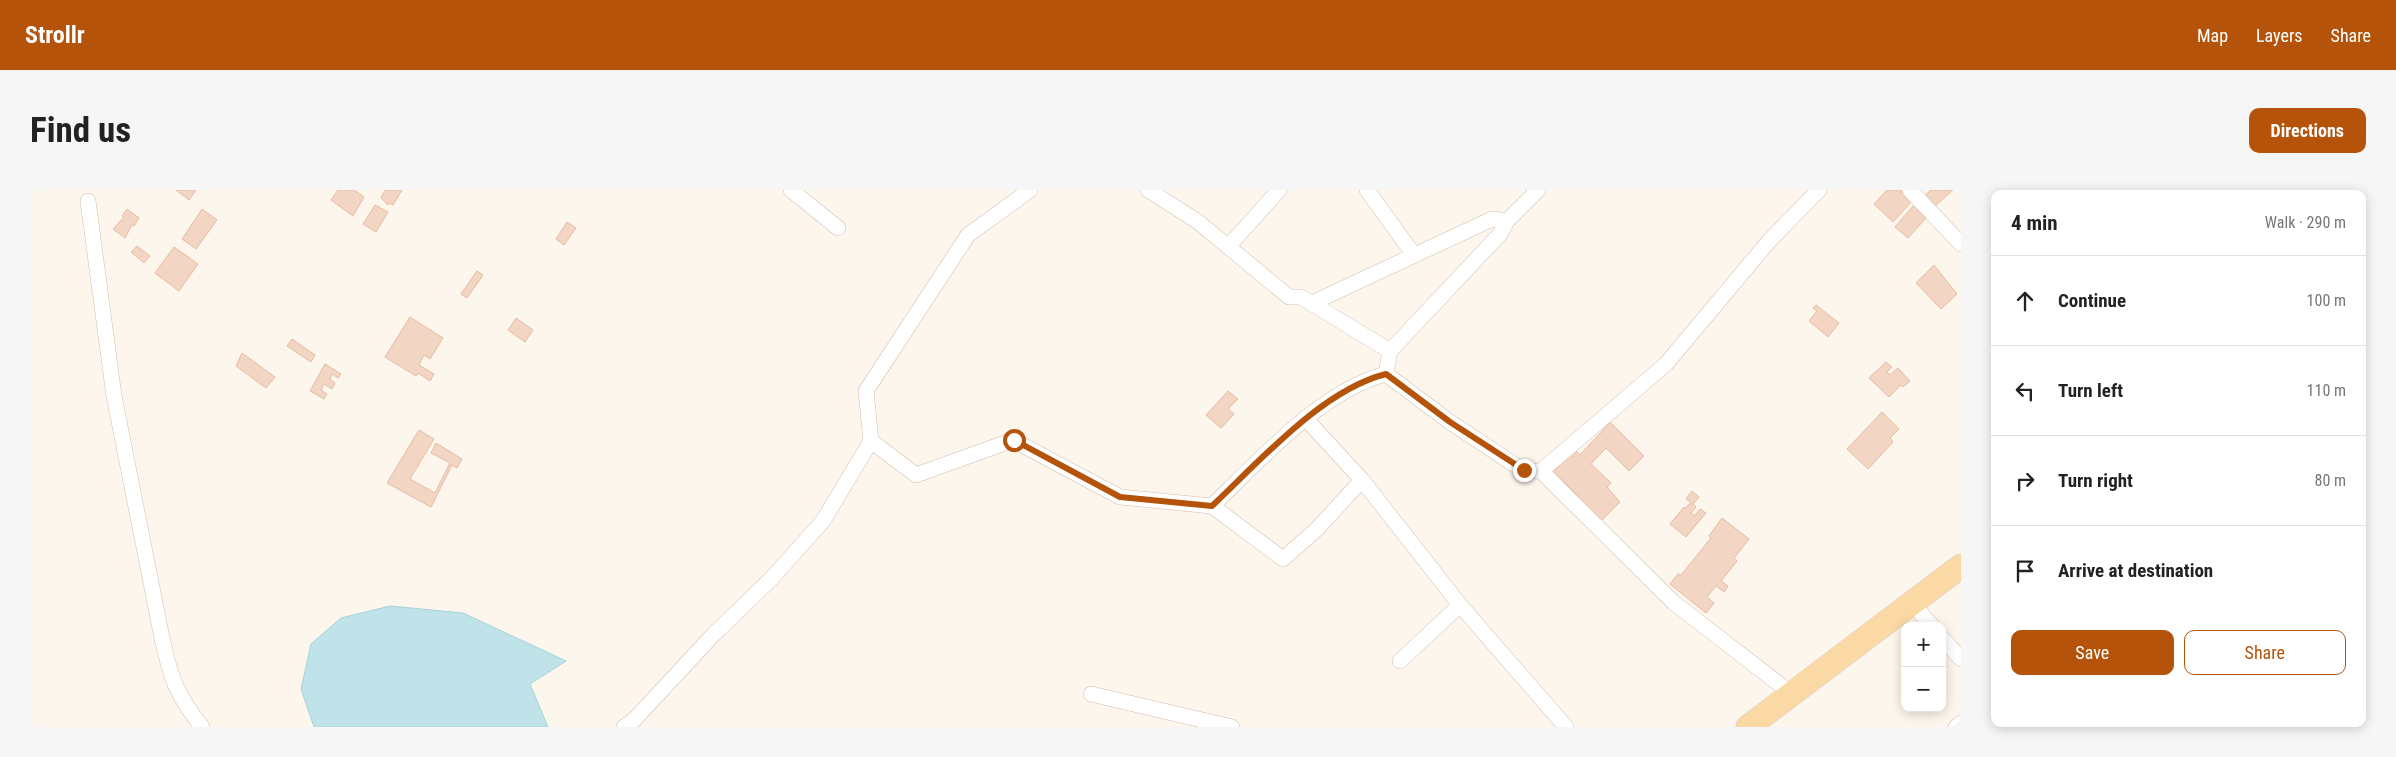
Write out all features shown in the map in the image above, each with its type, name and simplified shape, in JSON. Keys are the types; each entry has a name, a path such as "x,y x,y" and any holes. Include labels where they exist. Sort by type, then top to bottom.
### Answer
{"main road":[{"path":"1748,727 1961,566"}],"street":[{"path":"624,727 635,719 713,635 772,578 823,521 871,441 866,391 968,235 1030,190"},
{"path":"1148,190 1197,221 1289,297 1301,297 1390,351"},
{"path":"1228,247 1279,190"},
{"path":"1367,190 1414,255"},
{"path":"1386,374 1390,351 1501,233 1507,220 1538,190"},
{"path":"1541,471 1666,364 1770,241 1819,190"},
{"path":"1910,190 1961,244"},
{"path":"800,193 838,228"},
{"path":"88,201 114,396 169,671 181,700 202,727"},
{"path":"1312,304 1492,219 1507,220"},
{"path":"1212,506 1306,418 1365,380 1386,374"},
{"path":"1386,374 1450,422 1524,470 1541,471 1673,602 1792,694"},
{"path":"1306,418 1362,480 1460,605 1566,727"},
{"path":"871,441 916,475 1014,440 1120,497 1212,506 1283,559 1317,529 1362,480"},
{"path":"1912,603 1929,622"},
{"path":"1400,661 1460,605"},
{"path":"1946,642 1961,659"},
{"path":"1090,694 1232,727"},
{"path":"1956,727 1961,723"}],"water":[{"path":"390,606 463,613 566,661 530,684 548,727 314,727 301,689 311,644 341,618"}],"building":[{"path":"176,190 196,190 189,200"},
{"path":"338,190 354,190 364,197 353,216 331,200"},
{"path":"385,190 402,190 393,205 389,203 388,205 381,198"},
{"path":"1887,190 1900,190 1912,201 1893,222 1874,204"},
{"path":"1931,190 1953,190 1933,208 1923,197"},
{"path":"375,205 388,212 376,232 363,224"},
{"path":"1913,206 1926,218 1908,238 1895,227"},
{"path":"127,209 139,218 134,226 132,225 125,238 113,229 124,217 122,216"},
{"path":"202,209 217,220 196,249 182,239"},
{"path":"567,222 576,228 564,245 556,239"},
{"path":"137,246 150,256 144,263 131,252"},
{"path":"174,247 198,264 179,291 155,273"},
{"path":"1934,265 1957,294 1941,309 1916,283"},
{"path":"477,271 483,275 467,298 461,294"},
{"path":"1816,305 1839,323 1828,337 1809,321 1817,311 1813,308"},
{"path":"410,317 443,338 430,359 424,355 419,365 434,374 430,381 418,373 416,376 385,357"},
{"path":"516,318 533,330 525,342 508,330"},
{"path":"292,339 315,355 311,362 287,346"},
{"path":"242,353 275,377 266,388 236,366"},
{"path":"1886,362 1892,367 1887,372 1890,375 1898,368 1910,381 1903,387 1901,385 1889,397 1869,378"},
{"path":"325,364 341,374 338,378 332,374 330,379 335,383 332,389 324,384 321,390 327,394 324,399 310,391"},
{"path":"1228,391 1238,399 1228,409 1234,414 1221,428 1206,415"},
{"path":"1882,412 1899,429 1890,438 1893,442 1868,469 1847,449"},
{"path":"1610,422 1644,456 1629,471 1606,448 1591,464 1611,483 1607,487 1620,502 1601,521 1554,471 1575,450 1580,455"},
{"path":"419,430 434,439 410,479 435,493 450,463 431,453 436,443 462,459 457,468 452,465 431,507 387,483"},
{"path":"1692,491 1699,497 1693,504 1696,507 1691,513 1695,516 1700,509 1706,513 1686,537 1670,524 1684,507 1686,508 1691,502 1686,499"},
{"path":"1722,518 1749,539 1734,558 1737,561 1721,581 1728,586 1724,592 1716,586 1707,597 1714,603 1706,613 1670,584 1678,574 1681,575 1711,538 1709,536"}],"route":[{"path":"1014,440 1120,497 1212,506 1306,418 1365,380 1386,374 1450,422 1524,470"}]}
